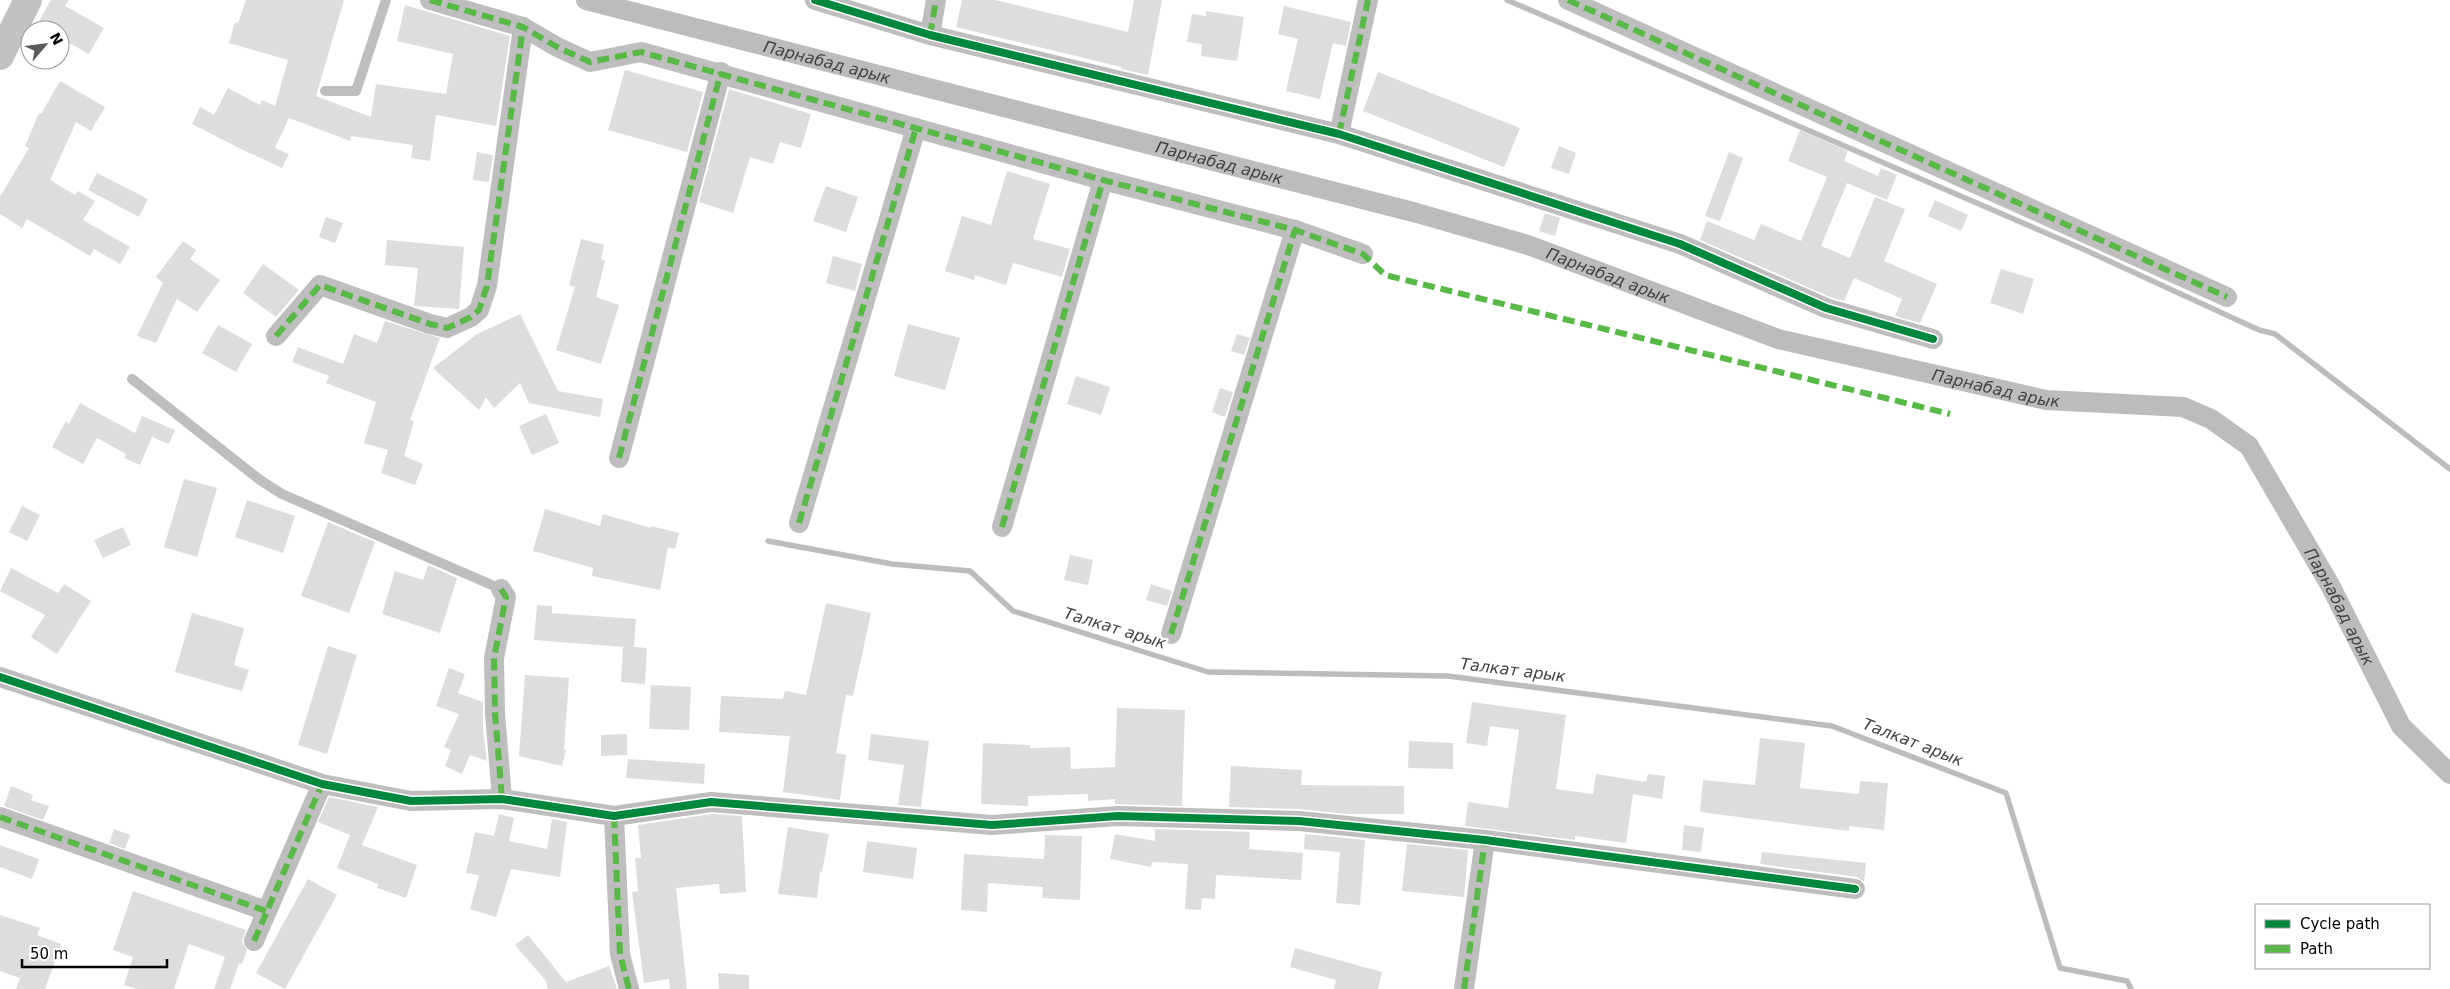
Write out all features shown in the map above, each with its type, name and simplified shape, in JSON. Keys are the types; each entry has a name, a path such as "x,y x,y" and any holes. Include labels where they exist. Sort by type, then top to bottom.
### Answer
{"main road":[{"path":"0,56 28,0"}],"street":[{"path":"430,0 523,27 557,47 590,62 641,52 721,72 1103,180 1295,230 1363,254"},
{"path":"815,0 930,35 1339,134 1680,244 1826,308 1933,339"},
{"path":"930,35 936,0"},
{"path":"1339,134 1368,0"},
{"path":"1568,0 2227,297"},
{"path":"276,336 320,284 430,324 447,328 471,318 479,310 488,286 523,27"},
{"path":"619,458 721,72"},
{"path":"799,523 916,128"},
{"path":"1002,527 1103,180"},
{"path":"1171,634 1295,230"},
{"path":"501,589 506,597 494,658 495,713 502,799"},
{"path":"0,677 322,784 410,801 502,799 614,816 711,802 992,825 1118,816 1299,821 1485,840 1855,889"},
{"path":"254,941 322,784"},
{"path":"614,816 620,954 628,989"},
{"path":"0,817 266,911"},
{"path":"1464,989 1485,840"}],"lane":[{"path":"325,91 356,91 386,0"},
{"path":"132,379 260,480 282,494 501,589"}],"building":[{"path":"51,0 69,0 65,6 104,28 89,54 70,44 70,20 40,20"},
{"path":"246,0 344,0 316,96 371,117 376,84 446,94 453,54 397,41 405,5 510,36 496,126 436,115 430,161 411,158 413,145 351,136 350,141 289,118 275,148 289,154 282,168 243,150 192,124 200,107 214,115 228,88 260,105 262,100 275,106 288,60 229,43 235,22 238,23"},
{"path":"962,0 995,0 1128,32 1134,0 1162,0 1148,75 956,27"},
{"path":"1284,6 1351,22 1346,46 1333,43 1320,99 1286,91 1298,39 1278,34"},
{"path":"1206,11 1244,17 1237,61 1201,56 1202,44 1187,42 1192,14 1206,16"},
{"path":"625,70 703,92 687,152 608,130"},
{"path":"1378,72 1520,128 1504,167 1363,111"},
{"path":"60,81 105,107 91,131 76,122 50,180 75,195 78,191 95,201 83,220 130,247 120,264 94,249 90,256 27,219 22,228 0,214 0,197 29,148 25,146 39,113 41,114"},
{"path":"729,89 811,114 801,148 780,142 773,164 750,157 733,213 699,202"},
{"path":"1800,130 1848,151 1844,161 1878,176 1881,168 1897,175 1887,200 1847,183 1821,246 1850,258 1875,197 1905,209 1884,261 1937,284 1920,323 1895,316 1902,299 1854,278 1844,301 1830,297 1700,240 1707,221 1754,240 1761,224 1801,241 1827,177 1788,161"},
{"path":"1559,146 1576,153 1569,174 1551,168"},
{"path":"477,152 493,155 489,182 473,180"},
{"path":"1729,152 1743,158 1720,221 1705,216"},
{"path":"1007,171 1050,184 1033,239 1070,249 1062,277 1013,263 1006,285 975,275 974,280 945,271 962,216 991,225"},
{"path":"97,173 148,199 139,217 88,190"},
{"path":"826,186 858,197 846,232 813,221"},
{"path":"1935,200 1968,215 1961,231 1928,216"},
{"path":"1545,213 1560,218 1555,236 1539,231"},
{"path":"326,217 343,223 335,243 319,237"},
{"path":"581,239 604,245 601,259 605,261 596,297 619,305 601,364 556,350 575,287 569,285"},
{"path":"387,240 464,247 459,309 414,306 418,268 385,265"},
{"path":"183,241 196,250 190,259 220,280 197,312 177,299 156,343 137,336 163,283 156,277"},
{"path":"833,256 862,264 855,291 826,283"},
{"path":"263,264 299,290 276,317 243,293"},
{"path":"2001,269 2034,279 2023,314 1990,303"},
{"path":"520,314 558,391 603,399 600,417 529,403 520,383 494,408 486,397 479,410 433,368 477,334"},
{"path":"385,321 440,338 410,420 414,421 404,456 423,464 415,485 381,473 388,450 364,443 376,402 326,383 329,376 292,362 298,347 343,364 354,334 377,343"},
{"path":"908,324 960,338 945,390 894,376"},
{"path":"218,325 252,344 236,372 202,353"},
{"path":"1237,334 1250,338 1244,355 1231,351"},
{"path":"1076,376 1110,387 1101,415 1067,404"},
{"path":"1220,388 1233,392 1225,417 1212,412"},
{"path":"80,403 135,433 142,416 175,430 169,444 152,437 140,465 124,458 126,454 97,438 83,464 52,447 66,421 69,424"},
{"path":"546,414 559,443 532,455 519,426"},
{"path":"184,479 217,488 197,557 164,547"},
{"path":"247,500 295,516 283,553 235,537"},
{"path":"22,506 40,515 27,541 9,532"},
{"path":"545,509 600,526 603,514 651,528 651,526 679,533 675,549 668,547 660,590 592,576 593,568 533,551"},
{"path":"328,522 375,542 349,613 301,596"},
{"path":"123,527 131,545 103,558 94,540"},
{"path":"1070,555 1093,560 1088,585 1064,580"},
{"path":"428,565 457,578 440,633 382,614 395,571 423,580"},
{"path":"11,568 58,593 64,584 91,601 57,654 31,637 45,615 0,591"},
{"path":"1151,584 1172,591 1167,606 1146,600"},
{"path":"826,603 871,613 853,696 846,695 836,753 846,755 840,800 783,792 790,736 719,732 721,696 783,699 785,691 806,695"},
{"path":"537,605 552,606 552,613 636,619 634,647 647,648 645,684 621,682 623,647 534,640"},
{"path":"192,613 244,628 234,665 249,670 242,691 175,672"},
{"path":"328,646 357,655 327,754 298,745"},
{"path":"449,668 465,674 458,693 483,702 483,730 487,761 470,755 462,774 445,766 451,750 444,747 459,714 436,706"},
{"path":"525,675 569,678 564,750 566,750 562,766 519,756"},
{"path":"651,685 691,687 689,730 649,729"},
{"path":"1472,702 1566,715 1556,789 1593,794 1596,774 1646,782 1648,774 1665,776 1662,799 1633,794 1626,843 1575,836 1575,840 1465,826 1468,802 1508,808 1519,730 1490,726 1487,746 1466,743"},
{"path":"1117,708 1185,710 1182,806 1115,804 1115,799 1088,801 1088,794 1028,796 1028,806 981,804 983,743 1030,745 1030,748 1070,747 1071,769 1115,767"},
{"path":"627,734 627,755 601,756 601,735"},
{"path":"871,734 929,741 921,807 898,805 904,765 868,760"},
{"path":"1760,738 1805,743 1800,788 1859,794 1860,781 1888,783 1884,830 1849,826 1849,831 1700,812 1703,780 1755,785"},
{"path":"1409,741 1453,743 1453,769 1408,768"},
{"path":"628,759 705,764 704,784 626,778"},
{"path":"1231,766 1302,770 1301,785 1404,786 1404,814 1347,814 1299,809 1229,807"},
{"path":"11,786 33,795 31,800 49,806 43,820 4,806"},
{"path":"329,797 378,807 362,845 417,865 406,898 377,888 378,884 337,868 350,835 318,822"},
{"path":"499,814 514,818 509,841 547,849 552,819 567,822 560,877 511,869 496,917 470,909 479,875 466,873 475,832 494,836"},
{"path":"712,814 742,816 746,892 720,894 719,884 676,888 687,989 670,989 669,979 644,983 632,892 638,891 635,858 641,858 638,825"},
{"path":"1684,825 1704,828 1701,852 1682,850"},
{"path":"788,827 829,834 822,872 820,871 817,898 778,894"},
{"path":"114,829 130,835 125,849 109,843"},
{"path":"1155,829 1250,832 1249,849 1303,853 1301,880 1216,875 1215,899 1202,898 1201,910 1185,909 1188,864 1152,862 1151,867 1110,859 1115,834 1155,841"},
{"path":"1305,834 1365,840 1360,905 1336,903 1340,852 1304,849"},
{"path":"1045,835 1082,836 1080,900 1042,898 1043,887 988,883 987,912 961,910 964,854 1044,859"},
{"path":"867,841 917,848 913,879 863,872"},
{"path":"1407,844 1468,850 1464,897 1402,891"},
{"path":"0,845 39,859 32,879 0,867"},
{"path":"1762,852 1866,863 1864,882 1857,877 1760,864"},
{"path":"308,879 337,895 285,989 256,973"},
{"path":"133,891 246,930 242,942 247,950 242,964 239,963 230,989 214,989 225,957 189,944 174,989 137,989 124,985 133,957 113,950"},
{"path":"0,915 40,928 37,935 61,944 45,989 16,989 20,978 0,971"},
{"path":"528,935 566,982 609,966 617,989 548,989 546,981 515,945"},
{"path":"1295,948 1382,972 1378,989 1334,989 1336,980 1290,967"},
{"path":"718,973 749,975 749,989 719,989"}],"waterway":[{"name":"Парнабад арык","path":"586,0 1417,213 1528,245 1778,339 2046,400 2183,407 2211,419 2249,446 2330,585 2401,726 2450,774"},
{"path":"1507,0 2083,249 2259,330 2275,334 2450,469"},
{"name":"Талкат арык","path":"768,541 892,564 970,571 1013,611 1208,672 1448,676 1832,726 2006,793 2060,968 2127,981 2131,989"}],"marked path":[{"path":"430,0 523,27 557,47 590,62 641,52 1103,180 1295,230 1363,254 1385,275 1950,414"},
{"path":"930,35 936,0"},
{"path":"1339,134 1368,0"},
{"path":"1568,0 2227,297"},
{"path":"276,336 320,285 430,324 447,328 471,317 479,310 487,286 523,27"},
{"path":"619,458 721,72"},
{"path":"799,523 916,128"},
{"path":"1002,527 1103,180"},
{"path":"1171,634 1295,230"},
{"path":"501,589 506,597 494,658 495,713 502,799"},
{"path":"254,941 322,784"},
{"path":"614,816 620,954 629,989"},
{"path":"0,817 266,911"},
{"path":"1464,989 1485,840"}],"cycle path":[{"path":"815,0 930,35 1339,134 1680,244 1826,308 1933,339"},
{"path":"0,677 322,784 411,801 502,799 614,816 711,802 992,825 1118,816 1299,821 1485,840 1855,889"}]}
